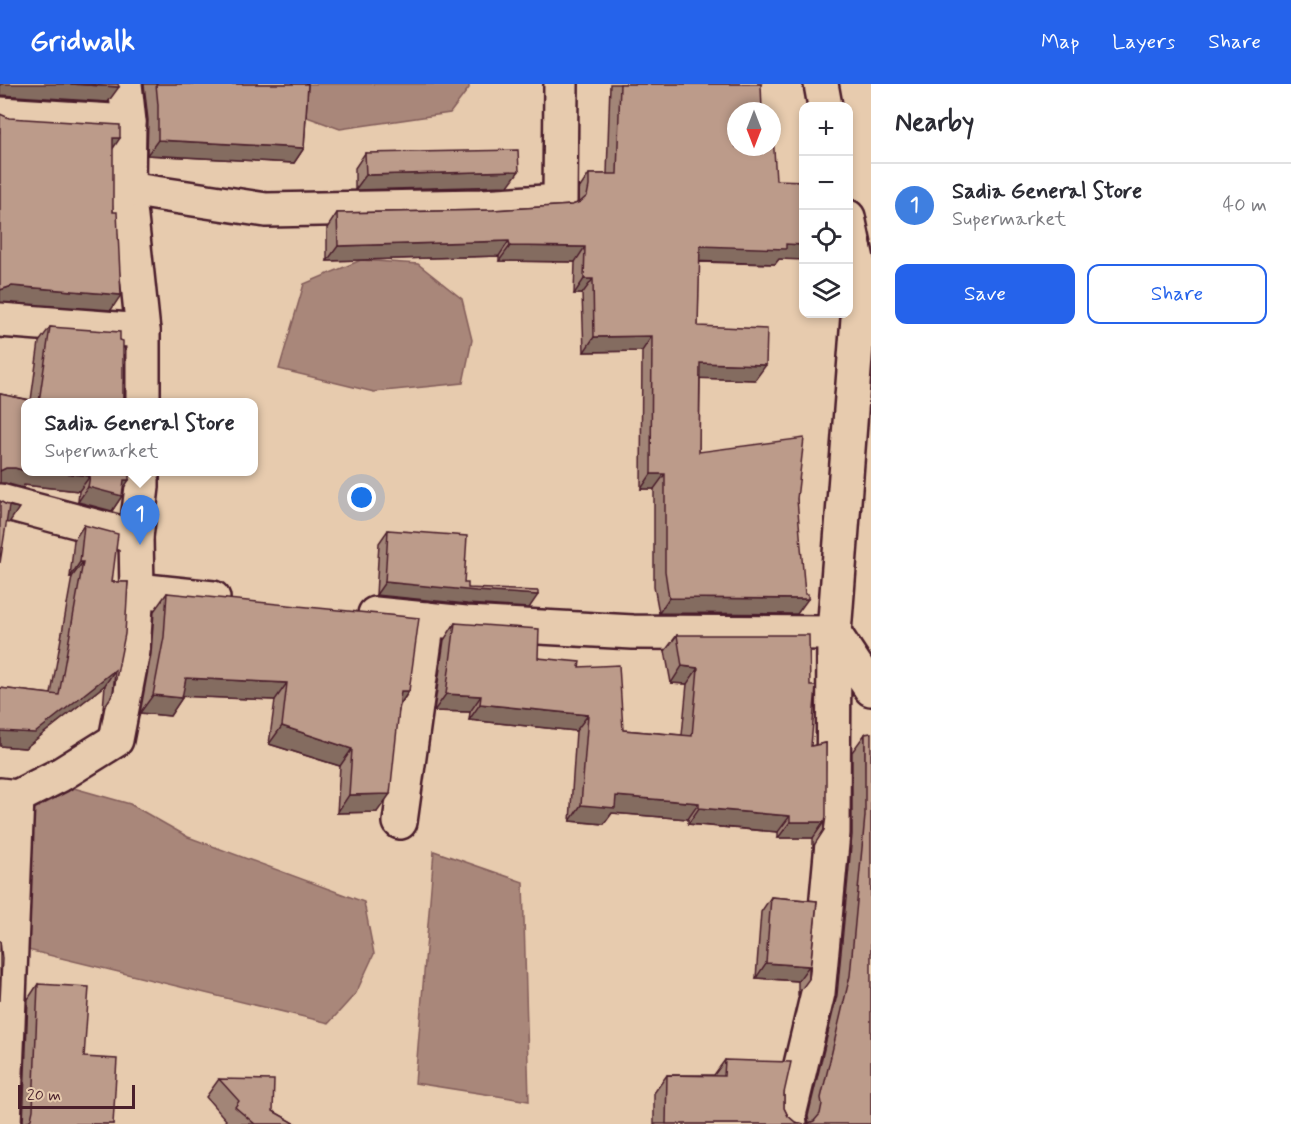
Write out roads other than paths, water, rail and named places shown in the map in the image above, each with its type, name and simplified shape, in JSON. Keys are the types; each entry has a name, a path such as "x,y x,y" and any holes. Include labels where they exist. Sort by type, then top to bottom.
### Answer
{"street":[{"path":"124,84 129,122 128,189 143,331 143,398"},
{"path":"128,189 266,210 482,206 560,201 561,84"},
{"path":"821,84 824,102"},
{"path":"0,114 129,122"},
{"path":"790,1124 789,1115 818,993 833,833 834,633 861,279 853,238"},
{"path":"0,320 143,331"},
{"path":"3,1124 8,796 60,775 116,740 133,651 137,590 136,537 142,476"},
{"path":"0,501 136,537"},
{"path":"137,590 242,600"},
{"path":"346,611 466,623 633,632 834,633"},
{"path":"400,822 428,620"},
{"path":"834,633 871,689"}],"place":[{"name":"Sadia General Store","path":"140,545"}]}
